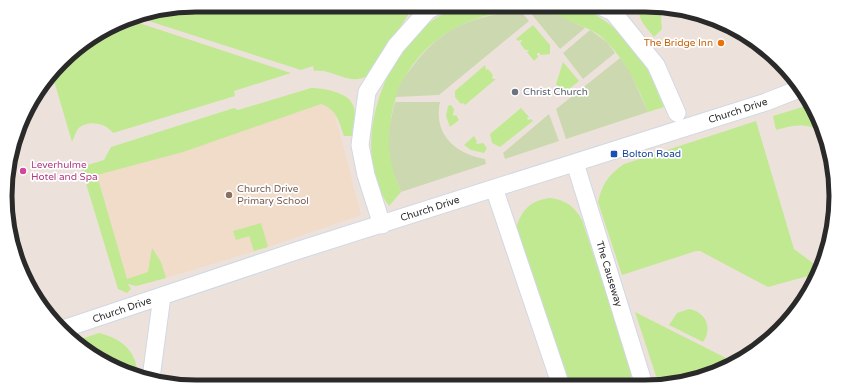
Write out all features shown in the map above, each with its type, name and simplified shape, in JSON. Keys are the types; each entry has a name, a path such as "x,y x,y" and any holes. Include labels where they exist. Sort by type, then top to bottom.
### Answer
{"street":[{"path":"382,225 366,175 360,145 366,92 396,46 426,12"},
{"path":"615,12 656,65 677,113"},
{"name":"Church Drive","path":"68,327 494,188 760,104 795,90"},
{"name":"The Causeway","path":"574,163 642,380"},
{"path":"494,188 559,380"},
{"path":"151,375 162,296"}],"shaded area":[{"name":"Church Drive Primary School","path":"317,96 332,103 361,215 268,247 166,278 136,286 128,283 97,175"}],"green space":[{"path":"184,12 410,12 370,75 355,79 329,72 314,71 313,66 301,70 144,19"},
{"path":"510,12 469,21 443,35 421,54 405,77 394,103 390,131 392,161 401,192 389,206 378,184 372,160 372,134 376,108 385,83 397,59 412,38 434,19 446,13"},
{"path":"522,12 529,21 439,95 396,97 400,85 412,67 435,42 447,33 472,20 503,13"},
{"path":"530,12 558,15 585,28 560,49"},
{"path":"538,12 590,12 616,29 640,56 649,72 664,107 648,112 636,84 626,66 614,50 596,33 565,19"},
{"path":"640,12 663,13 661,18 662,29 654,37 642,22"},
{"path":"137,22 291,73 234,91 235,96 113,133 102,125 93,123 84,125 77,130 72,142 54,80 66,66 94,43 115,31"},
{"path":"533,25 550,45 550,54 540,55 540,53 537,53 538,57 534,61 527,52 529,50 525,50 520,43 522,41 518,41 516,39"},
{"path":"590,30 607,42 615,53 583,79 563,53"},
{"path":"620,58 630,72 648,112 566,139 556,109"},
{"path":"563,62 579,81 564,93 556,84"},
{"path":"485,65 486,70 488,69 493,75 493,79 496,79 465,105 463,103 461,104 455,97 455,91"},
{"path":"311,88 341,94 350,101 355,112 353,136 344,136 334,112 321,104 183,152 97,175 127,279 148,272 152,248 161,262 166,278 136,286 128,284 131,289 127,293 118,289 81,167 104,160 111,147 234,108 238,110"},
{"path":"395,102 440,102 440,124 443,133 456,147 464,152 485,159 486,164 401,192 390,158 389,148 390,127"},
{"path":"451,105 454,109 453,115 456,115 459,120 450,127 446,116 448,106"},
{"path":"805,106 816,129 807,126 795,126 776,130 773,116"},
{"path":"521,108 529,117 527,118 528,120 531,119 533,121 500,147 492,143 490,134"},
{"path":"549,114 559,141 505,159 503,153"},
{"path":"756,121 794,249 815,265 812,272 808,276 768,287 700,251 696,251 622,275 598,202 607,180 624,164"},
{"path":"474,136 477,144 483,143 487,148 484,153 471,150 464,145"},
{"path":"550,198 561,200 569,204 573,207 582,220 631,369 631,380 565,380 516,229 524,211 532,204 543,199"},
{"path":"261,223 268,247 254,251 249,236 236,240 233,231"},
{"path":"689,309 700,313 706,321 707,331 703,342 669,325 677,313"},
{"path":"635,312 729,359 693,374 659,380 656,376"},
{"path":"99,333 114,338 121,342 131,352 137,370 104,355 81,339"}],"place":[{"name":"The Bridge Inn","path":"721,43"},
{"name":"Christ Church","path":"515,92"},
{"name":"Bolton Road","path":"614,154"},
{"name":"Leverhulme Hotel and Spa","path":"23,171"},
{"name":"Church Drive Primary School","path":"229,195"}]}
